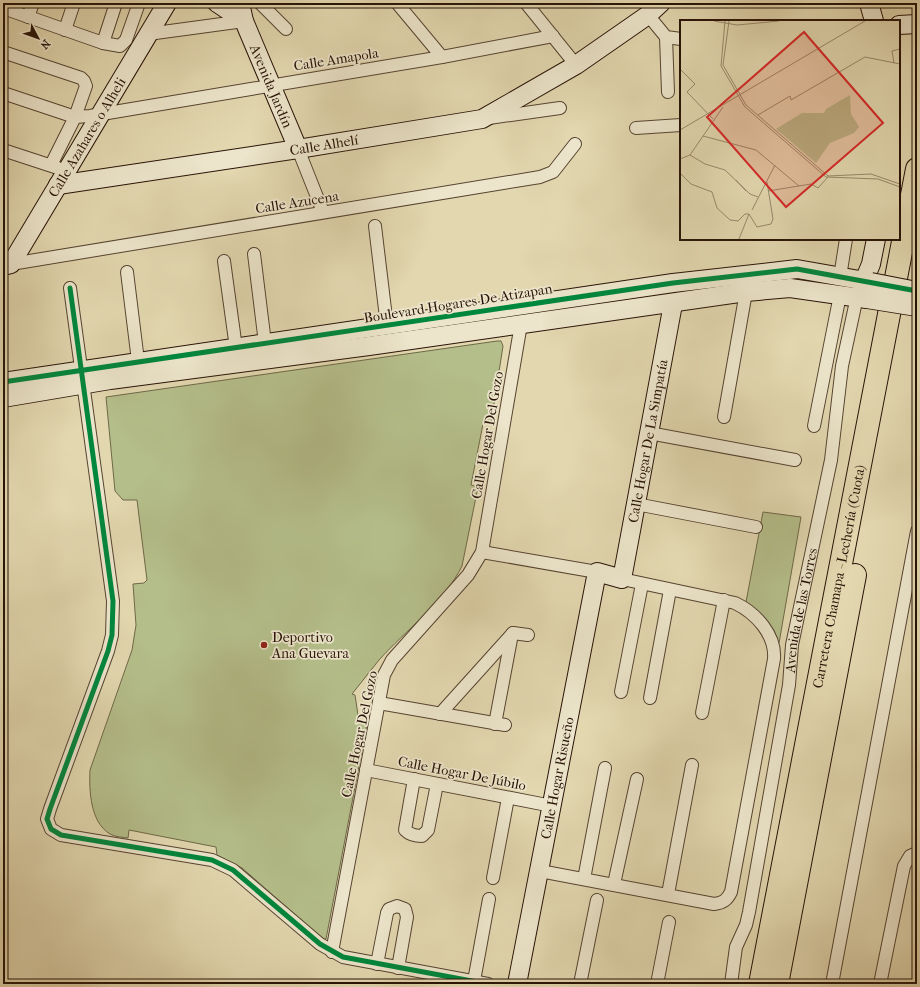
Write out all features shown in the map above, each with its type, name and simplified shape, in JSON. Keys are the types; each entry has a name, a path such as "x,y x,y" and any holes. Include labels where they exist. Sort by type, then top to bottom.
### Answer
{"highway":[{"name":"Carretera Chamapa - Lechería (Cuota)","path":"760,984 917,169"},
{"name":"Carretera Chamapa - Lechería (Cuota)","path":"777,984 917,250"}],"street":[{"path":"28,17 33,3"},
{"path":"65,30 74,3"},
{"path":"102,43 116,3"},
{"path":"3,8 102,43 116,46 123,44 139,3"},
{"name":"Calle Azahares o Alheli","path":"7,265 58,185 59,167 101,114 167,3"},
{"path":"217,3 244,21"},
{"name":"Avenida Jardín","path":"240,3 244,21 272,85 323,212"},
{"path":"260,3 286,29"},
{"path":"397,3 442,57"},
{"path":"526,3 576,65"},
{"name":"Calle Alhelí","path":"58,185 298,149 482,119 576,65 648,15 661,3"},
{"path":"868,3 874,20"},
{"path":"648,15 666,37 668,92"},
{"path":"148,34 244,21"},
{"name":"Calle Amapola","path":"75,117 101,114 442,57 553,36"},
{"path":"666,37 680,39"},
{"path":"3,52 81,78 86,86 59,167 3,150"},
{"path":"3,93 75,117"},
{"path":"482,119 560,108"},
{"path":"636,128 680,125"},
{"name":"Calle Azucena","path":"7,265 547,176 558,167 574,144"},
{"path":"375,226 387,326"},
{"path":"840,276 846,240"},
{"name":"Avenida de las Torres","path":"731,984 736,947 749,912 789,684 792,645 830,460 842,366 859,291 871,264 876,240"},
{"path":"254,254 265,344"},
{"path":"224,261 236,348"},
{"name":"Boulevard Hogares De Atizapan","path":"3,398 82,378 138,361 265,344 599,294 781,270 797,269 840,276 859,291 917,308"},
{"path":"127,272 138,361"},
{"path":"70,288 114,617 108,651 50,808 47,819 51,829 61,835 212,860 223,864 320,944 343,957 488,984"},
{"name":"Boulevard Hogares De Atizapan","path":"3,382 82,378 521,324 602,312 673,304 746,292 790,288 859,291 917,291"},
{"path":"814,426 859,291"},
{"path":"724,417 746,292"},
{"path":"599,294 602,312"},
{"name":"Calle Hogar De La Simpatía","path":"622,579 673,304"},
{"name":"Calle Hogar Del Gozo","path":"332,952 384,675 392,660 468,575 482,552 521,324"},
{"path":"649,433 795,460"},
{"path":"636,504 756,527"},
{"path":"832,984 917,531"},
{"path":"482,552 597,572 642,584 724,600 747,609 757,618 773,643 774,660 731,892 728,899 722,903 714,904 668,894 540,871"},
{"name":"Calle Hogar Risueño","path":"517,984 597,572"},
{"path":"621,692 642,584"},
{"path":"650,698 670,590"},
{"path":"702,713 724,600"},
{"path":"379,703 500,725 513,633"},
{"path":"440,714 513,633"},
{"path":"513,633 528,635"},
{"path":"668,894 692,765"},
{"path":"584,879 605,768"},
{"name":"Calle Hogar De Júbilo","path":"366,770 552,806"},
{"path":"414,779 405,830 408,833 418,836 422,836 428,830 437,784"},
{"path":"614,884 637,779"},
{"path":"493,878 508,798"},
{"path":"880,984 904,866 910,856 917,853"},
{"path":"474,981 489,899"},
{"path":"580,984 597,900"},
{"path":"377,964 387,913 392,906 401,907 405,909 407,917 398,968"},
{"path":"657,984 669,922"}],"green space":[{"name":"Deportivo Ana Guevara","path":"501,341 503,346 491,423 483,424 471,485 478,487 462,566 446,591 389,649 352,694 355,695 359,722 367,724 326,939 323,939 242,868 217,855 216,847 129,830 128,838 110,834 103,829 98,822 92,805 90,770 132,650 136,625 133,584 144,583 147,580 137,500 123,500 115,491 106,397"},
{"path":"763,512 801,517 779,643 746,602"}],"cycle path":[{"path":"3,382 673,283 797,269 917,291"},
{"path":"70,288 113,601 112,635 108,651 50,809 47,819 51,829 61,835 212,860 233,870 320,944 343,957 488,984"}],"place":[{"name":"Deportivo Ana Guevara","path":"264,645"}]}
